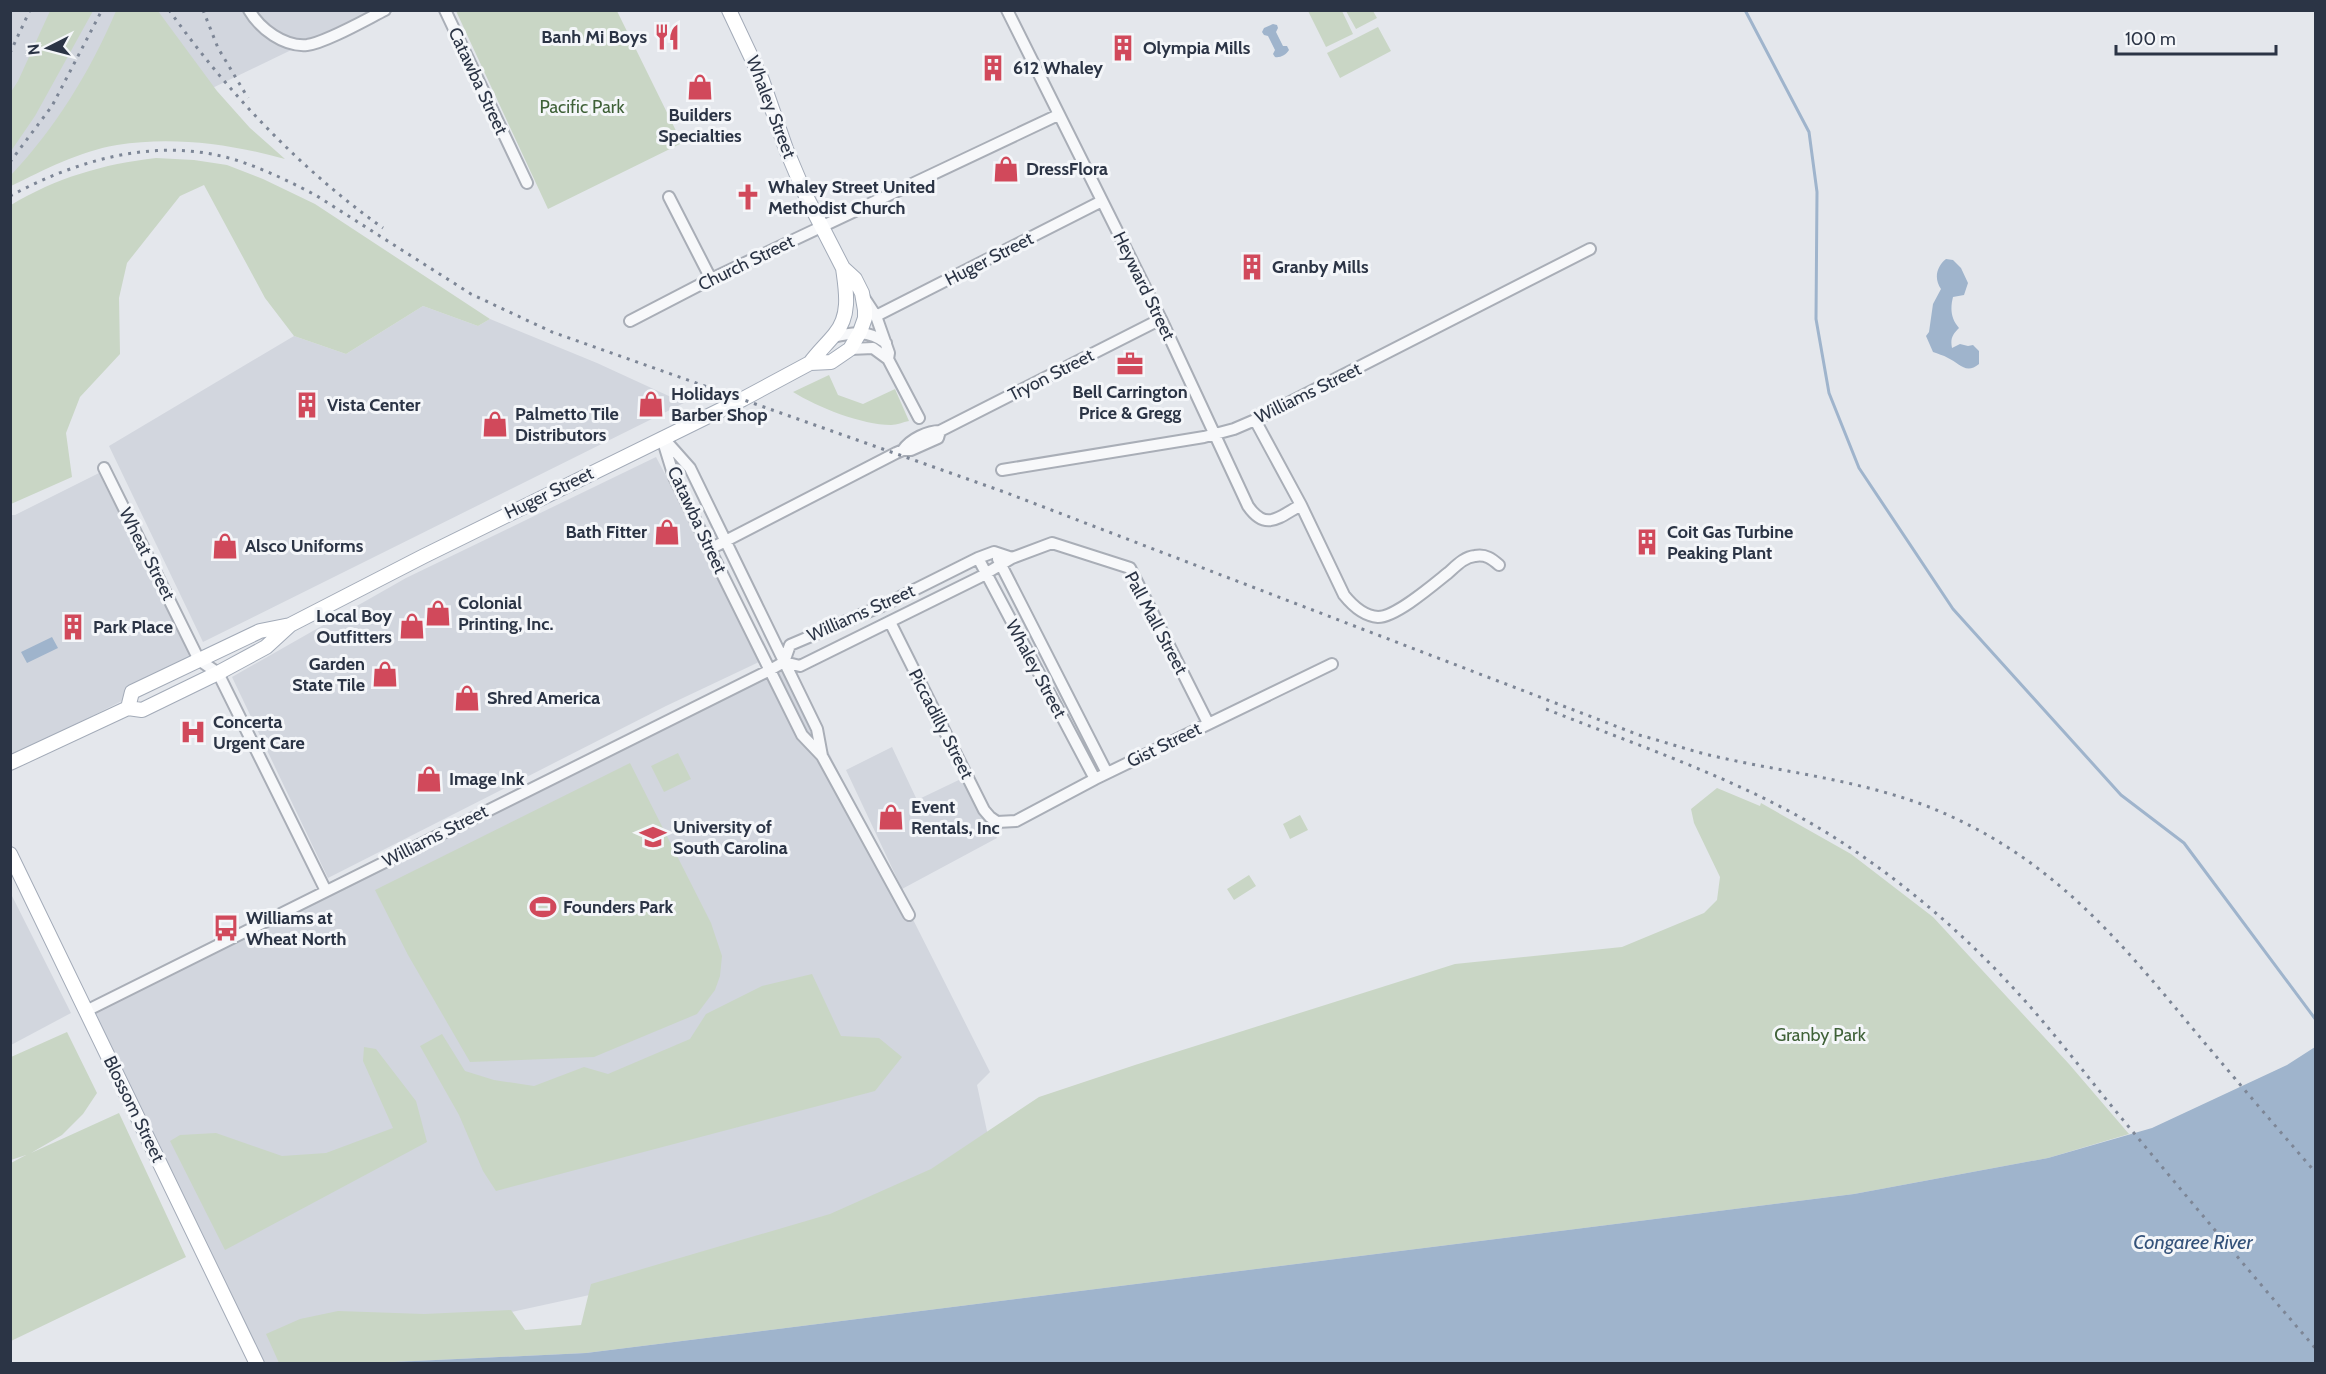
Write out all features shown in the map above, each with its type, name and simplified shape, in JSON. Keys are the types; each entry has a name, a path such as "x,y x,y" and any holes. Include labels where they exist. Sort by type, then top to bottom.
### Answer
{"main road":[{"name":"Whaley Street","path":"729,10 756,65 786,149 821,226 843,268 855,279 862,293"},
{"name":"Whaley Street","path":"810,363 842,323 846,291 843,268"},
{"path":"810,363 831,362 850,349 860,332 865,310 862,293"},
{"name":"Huger Street","path":"128,708 132,692 260,631 290,625 810,363"},
{"name":"Huger Street","path":"10,763 128,708 142,710 218,673 266,647 290,625"},
{"name":"Blossom Street","path":"10,854 257,1364"}],"street":[{"path":"249,10 254,19 276,38 291,44 307,45 385,10"},
{"name":"Catawba Street","path":"445,10 527,183"},
{"name":"Heyward Street","path":"1007,10 1161,319 1235,482 1256,517 1264,521 1276,519 1301,505"},
{"name":"Church Street","path":"630,321 821,226 1058,115"},
{"path":"669,197 711,279"},
{"name":"Huger Street","path":"876,316 1102,201"},
{"name":"Williams Street","path":"1002,470 1214,435 1255,420 1590,249"},
{"name":"Whaley Street","path":"862,293 876,316 889,353 888,358 919,418"},
{"name":"Tryon Street","path":"710,549 903,450 911,450 938,438 940,431 1161,319"},
{"path":"832,337 860,332 871,335 886,344"},
{"path":"850,349 873,348 888,358"},
{"path":"1255,420 1301,505 1344,595 1353,606 1377,617 1388,614 1419,597 1465,559 1475,555 1490,557 1499,565"},
{"name":"Catawba Street","path":"662,438 690,468 817,729 822,756"},
{"name":"Catawba Street","path":"662,438 674,477 802,735 822,756 909,915"},
{"name":"Wheat Street","path":"104,468 199,660 218,673 326,891"},
{"name":"Pall Mall Street","path":"1012,558 1052,543 1130,568 1208,723"},
{"path":"994,552 1012,558"},
{"name":"Whaley Street","path":"994,552 1107,773"},
{"name":"Williams Street","path":"86,1011 770,670 784,662 790,645 884,605 994,552"},
{"name":"Whaley Street","path":"978,558 1095,779"},
{"name":"Williams Street","path":"784,662 800,666 985,574 1012,558"},
{"name":"Piccadilly Street","path":"890,622 984,810 997,822"},
{"name":"Gist Street","path":"997,822 1016,821 1107,773 1332,664"}],"shaded area":[{"path":"11,11 372,11 11,185"},
{"path":"423,306 478,326 490,319 597,363 684,403 203,642 109,446 294,336 346,354"},
{"path":"656,457 708,555 759,662 666,706 328,878 232,677 406,578"},
{"path":"99,473 195,664 11,757 11,515"},
{"name":"University of South Carolina","path":"782,660 990,1072 977,1085 1003,1205 277,1363 264,1363 87,1013"},
{"path":"892,747 917,800 963,778 997,838 902,889 846,770"},
{"path":"11,894 71,1013 10,1045"}],"green space":[{"path":"50,11 93,11 35,116 11,151 11,92"},
{"path":"116,11 158,11 217,91 250,128 285,159 244,149 202,143 138,142 89,152 11,186 11,175 71,98"},
{"name":"Pacific Park","path":"456,11 617,11 682,143 548,209"},
{"path":"1308,11 1342,11 1353,34 1326,47"},
{"path":"1346,11 1373,11 1377,18 1356,29"},
{"path":"1378,27 1391,51 1340,78 1327,53"},
{"path":"156,158 227,165 315,204 490,319 478,326 423,306 346,354 294,336 265,298 204,185 180,196 127,263 119,298 120,354 80,397 66,433 72,477 11,504 11,205 45,187 80,174 117,164"},
{"path":"829,375 838,395 863,404 895,389 909,421 891,425 854,419 793,392"},
{"path":"678,753 691,779 664,792 651,766"},
{"name":"Founders Park","path":"630,763 711,923 722,956 720,976 715,990 697,1014 594,1057 470,1062 408,955 375,890"},
{"name":"Granby Park","path":"1717,788 1760,806 1761,803 1851,854 1933,917 2069,1064 2129,1134 2048,1158 1854,1194 586,1353 372,1363 279,1363 266,1334 300,1319 338,1311 424,1314 511,1310 525,1330 581,1325 591,1284 830,1214 931,1169 1039,1097 1455,964 1622,947 1704,913 1717,900 1720,877 1694,823 1691,809"},
{"path":"1300,815 1308,830 1290,839 1283,824"},
{"path":"1249,875 1256,886 1234,900 1227,889"},
{"path":"812,974 841,1036 879,1038 902,1057 875,1091 496,1191 483,1171 459,1115 420,1046 442,1034 465,1071 494,1080 534,1086 584,1067 608,1074 690,1039 706,1014 762,986"},
{"path":"67,1032 97,1093 83,1114 62,1135 31,1153 119,1113 186,1257 11,1341 11,1163 26,1155 11,1160 11,1057"},
{"path":"364,1047 376,1049 416,1101 427,1142 225,1250 170,1141 180,1135 216,1133 282,1156 326,1153 393,1128 363,1061"}],"water":[{"path":"1273,24 1277,25 1276,32 1283,46 1287,46 1289,50 1285,55 1279,57 1275,57 1273,54 1275,50 1268,36 1262,32 1264,28"},
{"path":"1946,259 1953,260 1961,268 1968,283 1964,295 1953,297 1952,314 1959,328 1952,336 1951,345 1952,348 1960,344 1973,345 1979,351 1979,364 1970,368 1963,367 1933,352 1926,336 1929,332 1933,304 1941,289 1937,281 1937,273"},
{"path":"52,637 58,648 27,663 21,652"},
{"name":"Congaree River","path":"2315,1047 2315,1363 372,1363 586,1353 1854,1194 2048,1158 2152,1128 2287,1065"}],"waterway":[{"path":"1745,10 1809,132 1817,192 1816,319 1829,393 1859,468 1953,609 2121,795 2184,843 2316,1020"}],"railway":[{"path":"10,53 30,10"},
{"path":"10,162 52,106 102,10"},
{"path":"169,10 216,71 267,128 323,181 383,228"},
{"path":"203,10 218,48 248,98"},
{"path":"10,196 65,171 94,161 123,155 153,151 182,151 212,154 242,162 317,196 471,294 552,332 1007,493 1639,735 1709,755 1871,789 1924,805 2008,847 2077,901 2138,964 2316,1173"},
{"path":"1546,709 1702,770 1777,805 1849,847 1923,902 1969,943 2033,1010 2164,1170 2316,1349"}],"place":[{"name":"Banh Mi Boys","path":"667,37"},
{"name":"Olympia Mills","path":"1123,48"},
{"name":"612 Whaley","path":"993,68"},
{"name":"Builders Specialties","path":"700,87"},
{"name":"DressFlora","path":"1006,169"},
{"name":"Whaley Street United Methodist Church","path":"748,197"},
{"name":"Granby Mills","path":"1252,267"},
{"name":"Bell Carrington Price & Gregg","path":"1130,364"},
{"name":"Holidays Barber Shop","path":"651,404"},
{"name":"Vista Center","path":"307,405"},
{"name":"Palmetto Tile Distributors","path":"495,424"},
{"name":"Bath Fitter","path":"667,532"},
{"name":"Coit Gas Turbine Peaking Plant","path":"1647,542"},
{"name":"Alsco Uniforms","path":"225,546"},
{"name":"Colonial Printing, Inc.","path":"438,613"},
{"name":"Local Boy Outfitters","path":"412,626"},
{"name":"Park Place","path":"73,627"},
{"name":"Garden State Tile","path":"385,674"},
{"name":"Shred America","path":"467,698"},
{"name":"Concerta Urgent Care","path":"193,732"},
{"name":"Image Ink","path":"429,779"},
{"name":"Event Rentals, Inc","path":"891,817"},
{"name":"University of South Carolina","path":"653,837"},
{"name":"Founders Park","path":"543,907"},
{"name":"Williams at Wheat North","path":"226,928"}]}
